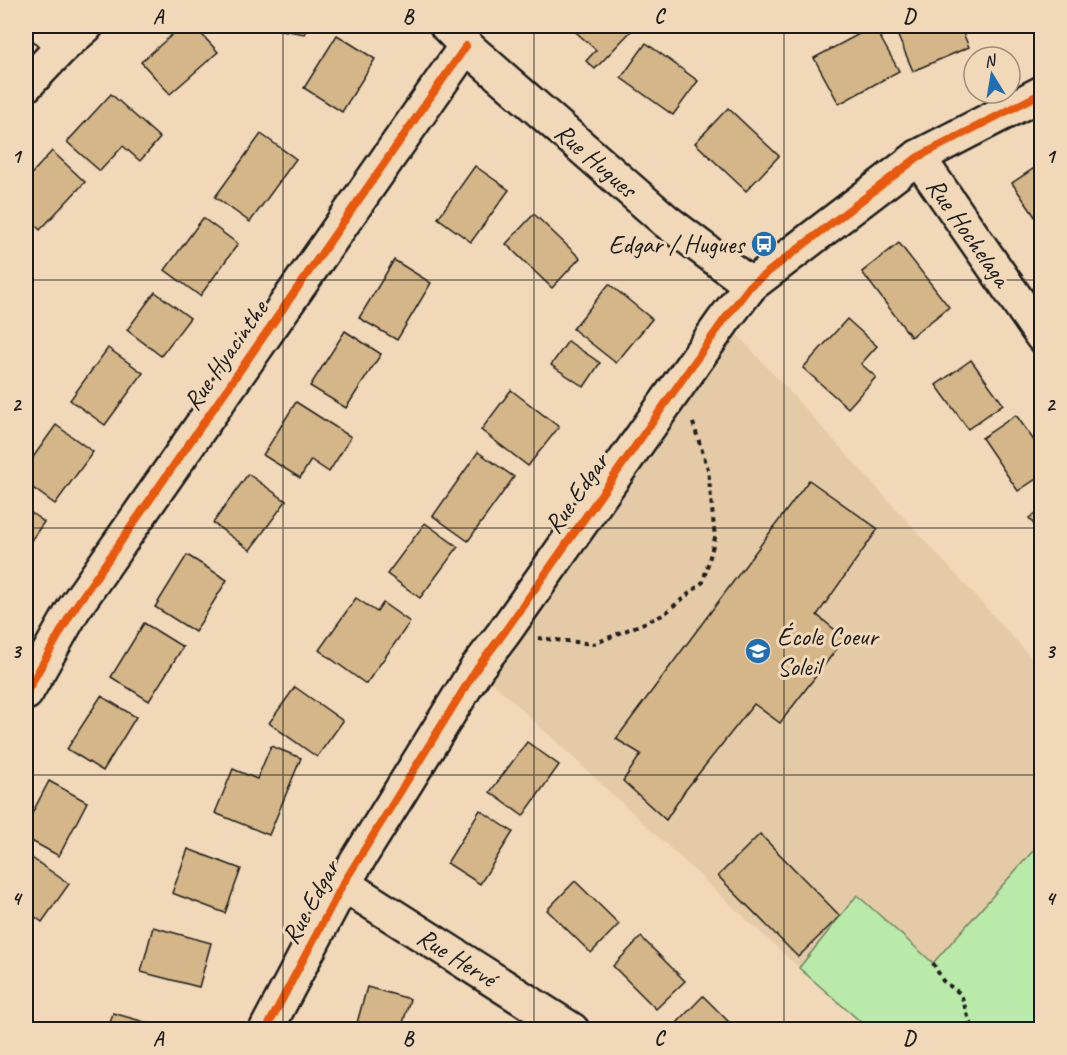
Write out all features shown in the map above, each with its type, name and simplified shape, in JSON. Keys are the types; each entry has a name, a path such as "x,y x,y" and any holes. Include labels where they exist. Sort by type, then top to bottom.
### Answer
{"street":[{"path":"26,85 64,32"},
{"name":"Rue Hugues","path":"457,36 666,221 751,285"},
{"name":"Rue Hyacinthe","path":"26,693 73,610 457,36"},
{"name":"Rue Edgar","path":"266,1029 342,884 477,668 751,285 918,157 1041,93"},
{"name":"Rue Hochelaga","path":"918,157 1041,336"},
{"name":"Rue Hervé","path":"342,884 572,1029"}],"path":[{"path":"503,634 594,644 663,615 703,582 715,538 708,469 680,382"},
{"path":"933,963 943,981 961,994 972,1029"}],"shaded area":[{"name":"École Coeur Soleil","path":"724,320 1041,668 1041,842 933,963 857,895 799,968 477,668"}],"green space":[{"path":"1041,842 1041,1029 869,1029 799,968 857,895 933,963"}],"building":[{"path":"182,26 194,26 218,52 170,94 141,62"},
{"path":"257,26 306,26 305,34"},
{"path":"569,26 635,27 595,69 586,61 596,50"},
{"path":"874,26 899,71 839,104 814,58"},
{"path":"960,26 968,45 962,45 962,50 913,71 894,27"},
{"path":"337,35 375,59 342,112 304,88"},
{"path":"646,43 698,81 673,115 621,78"},
{"path":"111,94 160,138 140,161 123,146 100,171 67,142"},
{"path":"728,108 779,156 746,191 695,143"},
{"path":"261,134 296,159 250,222 215,197"},
{"path":"52,151 85,182 40,230 26,216 26,180"},
{"path":"1042,163 1042,227 1012,183"},
{"path":"475,166 509,190 471,242 438,218"},
{"path":"534,214 580,258 552,288 506,244"},
{"path":"203,218 238,244 200,296 165,270"},
{"path":"899,243 949,307 911,337 862,272"},
{"path":"394,260 431,283 397,340 359,318"},
{"path":"609,284 652,319 616,363 573,329"},
{"path":"155,292 190,318 161,356 127,330"},
{"path":"847,319 877,346 861,364 876,377 848,408 803,368"},
{"path":"345,331 381,354 346,408 310,386"},
{"path":"568,341 600,363 584,387 551,365"},
{"path":"108,348 143,373 105,425 70,400"},
{"path":"971,360 1003,404 968,429 936,385"},
{"path":"511,390 559,427 528,466 481,430"},
{"path":"296,402 351,437 329,472 311,460 300,478 263,455"},
{"path":"1016,415 1042,452 1042,475 1018,491 982,438"},
{"path":"56,425 93,452 55,504 26,483 26,467"},
{"path":"478,452 514,477 468,541 433,516"},
{"path":"248,474 286,501 250,550 213,523"},
{"path":"809,480 878,529 817,615 845,638 780,723 754,704 684,792 666,820 623,781 641,754 616,739"},
{"path":"26,509 44,522 26,548"},
{"path":"1042,509 1042,535 1029,518"},
{"path":"425,523 458,547 420,598 387,574"},
{"path":"187,555 227,580 195,632 155,607"},
{"path":"356,598 377,612 383,603 410,622 366,684 319,650"},
{"path":"144,623 183,647 149,701 111,677"},
{"path":"295,687 343,721 317,757 269,723"},
{"path":"101,696 136,717 103,771 67,749"},
{"path":"527,742 559,765 523,816 490,792"},
{"path":"271,746 301,758 269,835 215,813 233,769 257,779"},
{"path":"49,781 87,802 59,856 26,838 26,825"},
{"path":"480,810 513,832 480,884 447,863"},
{"path":"760,834 840,916 798,957 718,876"},
{"path":"188,849 241,869 225,913 172,893"},
{"path":"26,854 69,884 42,922 26,910"},
{"path":"575,881 619,924 591,953 547,910"},
{"path":"153,927 211,943 199,987 141,972"},
{"path":"641,937 685,981 656,1009 613,966"},
{"path":"367,987 410,999 401,1030 355,1030"},
{"path":"703,996 737,1030 678,1030 674,1026"},
{"path":"113,1013 169,1029 108,1030"}],"cycle path":[{"path":"26,693 73,610 466,46"},
{"path":"266,1030 343,884 477,668 751,285 918,157 1042,93"}],"place":[{"name":"Edgar / Hugues","path":"764,244"},
{"name":"École Coeur Soleil","path":"758,651"}]}
